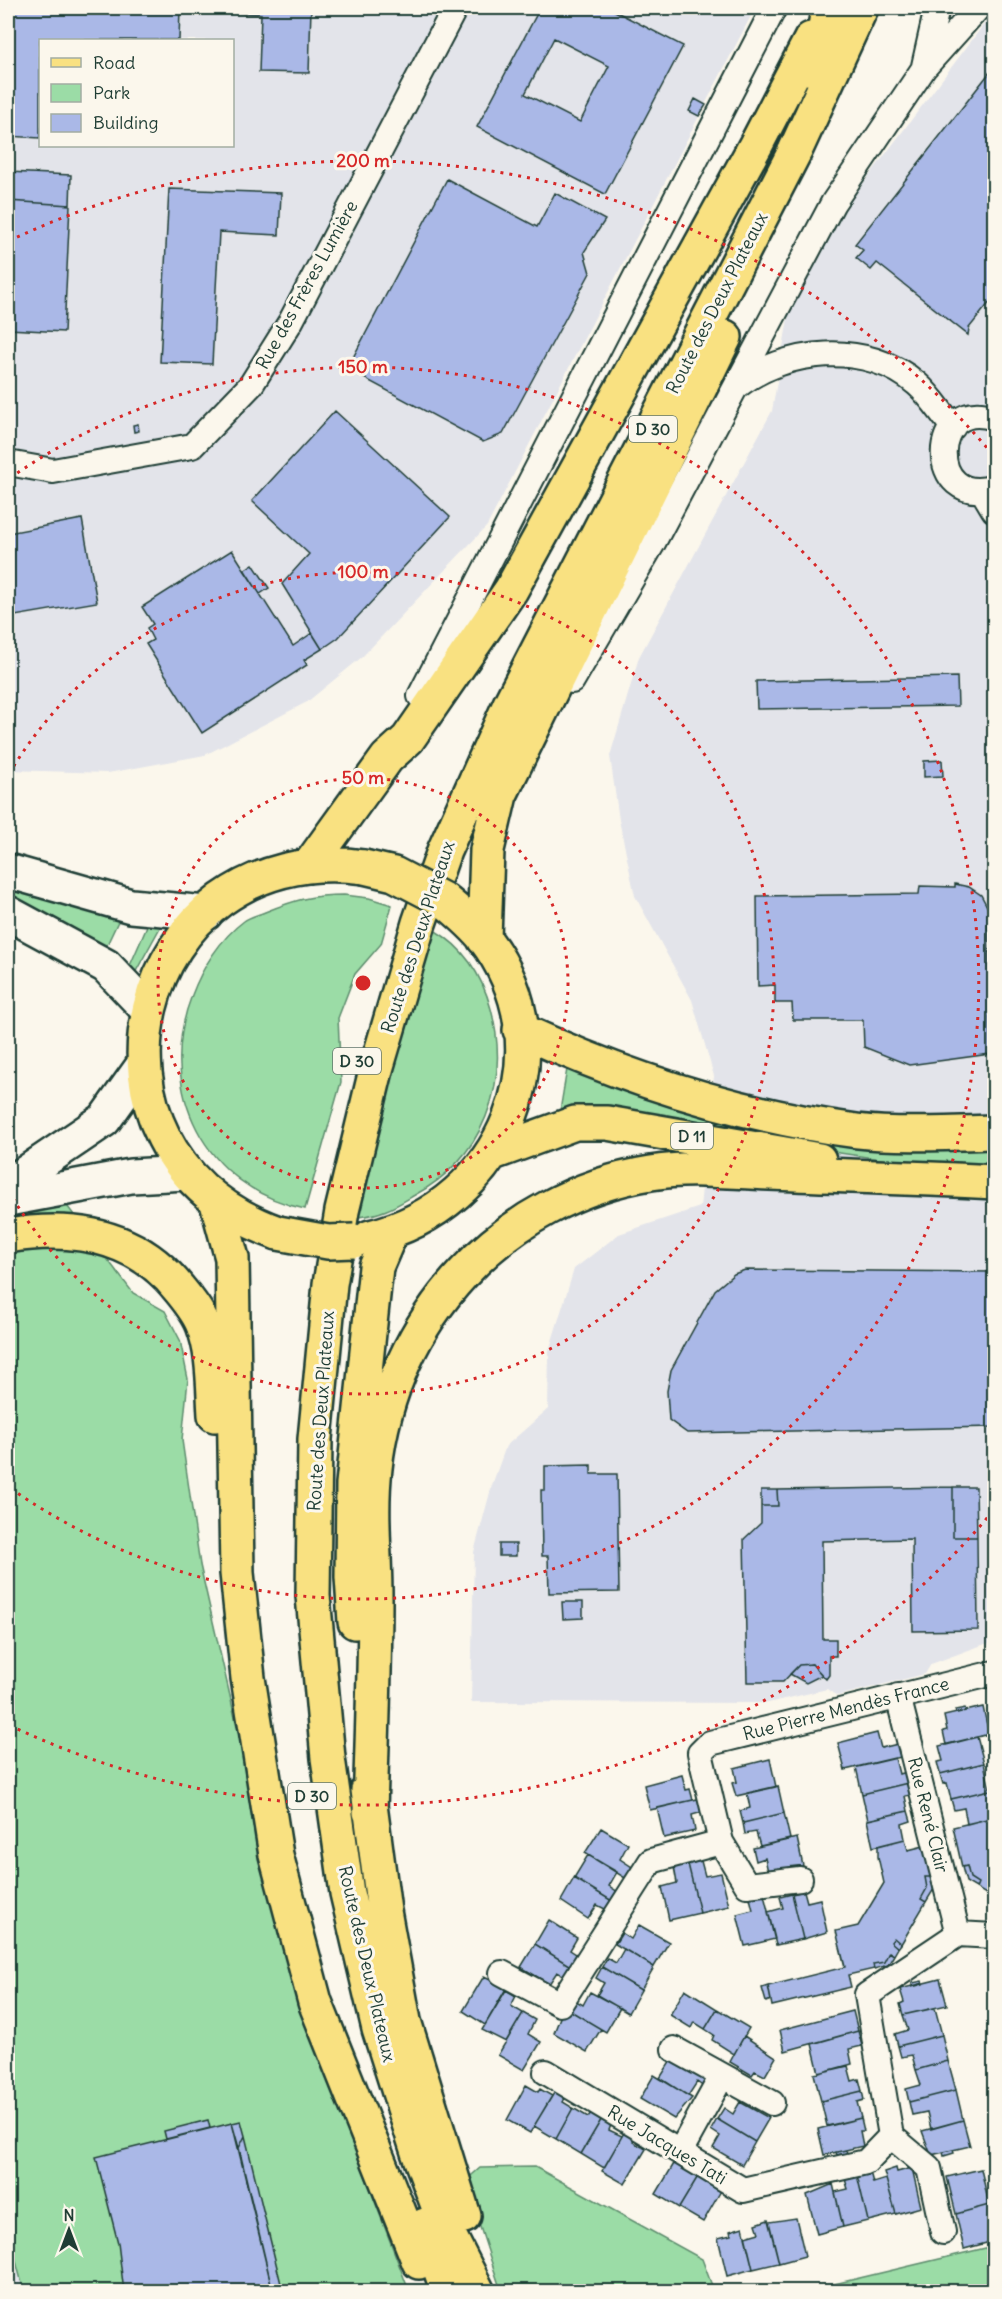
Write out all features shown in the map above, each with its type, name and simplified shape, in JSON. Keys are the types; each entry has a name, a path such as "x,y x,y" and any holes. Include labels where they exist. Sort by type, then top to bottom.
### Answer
{"main road":[{"name":"Route des Deux Plateaux","path":"468,2291 418,2152 379,2029 347,1893 328,1758 313,1596 315,1439 330,1284 342,1211 377,1066 419,923 444,851 510,704 795,151 861,8"},
{"path":"484,939 487,850 500,795 665,461 808,163 873,18 873,8"},
{"path":"309,866 387,758 408,740 511,590 758,141 809,41 829,14"},
{"name":"Route des Deux Plateaux","path":"468,2291 360,2029 327,1893 306,1757 292,1600 294,1509 297,1430 320,1212 368,1020 400,911 425,843 490,698 696,306 777,144 823,46 829,14"},
{"path":"340,864 394,874 444,900 484,939 500,963 514,1000 520,1030 521,1062 517,1094 507,1125 493,1153 473,1179 449,1202 421,1220 391,1232 354,1241 301,1239 278,1233 249,1223 218,1203 186,1173 169,1148 156,1122 147,1094 144,1064 148,1010 164,967 190,929 229,895 281,872 309,866 340,864"},
{"path":"8,872 131,906 206,913"},
{"path":"8,913 106,966 148,1010"},
{"name":"D 11","path":"520,1030 565,1051 661,1088 762,1114 859,1131 994,1132"},
{"path":"8,1185 104,1120 144,1064"},
{"name":"D 11","path":"493,1153 575,1123 607,1123 788,1152 893,1177 994,1182"},
{"path":"370,1812 375,1645 375,1468 392,1389 414,1341 434,1308 469,1264 499,1239 537,1213 570,1197 651,1173 703,1168 893,1177"},
{"path":"8,1199 131,1176 186,1173"},
{"path":"218,1203 232,1257 237,1573 248,1678 276,1855 315,2002 431,2292"},
{"path":"8,1236 62,1231 85,1233 127,1245 169,1276 195,1311 208,1345 212,1369 223,1540 237,1573"},
{"path":"391,1232 376,1267 353,1484 352,1577 370,1812 404,2021 468,2229 468,2291"}],"street":[{"name":"Rue des Frères Lumière","path":"8,463 53,471 192,446 251,385 291,321 455,8"},
{"path":"387,758 395,733 429,684 774,8"},
{"path":"924,68 938,8"},
{"path":"525,744 550,725 571,682 653,543 833,203 924,68 978,8"},
{"path":"734,389 764,369 786,361 809,356 847,356 888,367 917,384 952,427"},
{"path":"990,496 958,484 944,465 943,445 952,427 973,416 994,418"},
{"name":"Rue Pierre Mendès France","path":"721,1842 700,1753 710,1743 994,1673"},
{"name":"Rue René Clair","path":"898,1696 958,1934"},
{"path":"502,1973 560,2004 651,1861 721,1842 747,1885 800,1879"},
{"path":"943,2232 929,2168 891,2136 867,1995 958,1934 994,1936"},
{"path":"674,2049 772,2103"},
{"name":"Rue Jacques Tati","path":"546,2072 743,2190 866,2162 891,2136"},
{"path":"680,2152 722,2076"}],"shaded area":[{"path":"8,8 755,8 487,526 362,657 307,702 205,755 108,773 8,770"},
{"path":"994,11 994,1645 985,1644 931,1664 925,1674 837,1696 827,1689 768,1703 471,1702 474,1552 492,1485 506,1446 548,1409 549,1351 574,1269 619,1234 700,1207 714,1076 692,1000 635,896 619,820 610,756 639,657 772,411 796,272"},
{"path":"8,2232 24,2291 8,2291"}],"green space":[{"path":"8,883 121,915 104,951 8,902"},
{"path":"344,895 369,898 392,905 381,944 355,974 338,1018 341,1082 305,1209 270,1198 240,1180 216,1157 197,1130 185,1099 180,1066 182,1031 192,995 201,975 220,945 235,928 248,918 294,901 312,897"},
{"path":"150,920 162,924 135,973 128,970"},
{"path":"434,930 455,945 471,964 483,985 491,1009 496,1037 497,1065 494,1092 486,1117 474,1141 458,1162 437,1180 400,1204 358,1217 376,1124"},
{"path":"567,1069 700,1112 994,1146 994,1166 900,1162 560,1111"},
{"path":"50,1199 68,1207 133,1293 165,1311 180,1340 188,1379 182,1440 200,1565 302,2010 409,2291 24,2291 8,2232 8,1205"},
{"path":"535,2167 702,2259 714,2291 501,2291 465,2181 480,2168"},
{"path":"994,2246 994,2291 805,2291"}],"building":[{"path":"8,8 180,8 179,39 39,39 39,138 8,136"},
{"path":"180,8 311,8 309,73 259,72 261,14 180,11"},
{"path":"540,8 609,8 683,46 605,194 477,127","holes":["554,38 609,66 580,122 525,94"]},
{"path":"994,67 994,297 969,328 968,335 877,263 871,270 856,258 863,250 855,244"},
{"path":"695,99 706,105 699,116 689,111"},
{"path":"8,172 71,175 70,205 8,201"},
{"path":"447,179 537,227 555,193 605,220 584,252 590,273 503,434 483,442 347,369"},
{"path":"169,189 281,193 279,235 219,232 212,364 160,362"},
{"path":"8,201 70,205 64,332 8,329"},
{"path":"335,411 450,517 338,638 322,649 282,584 309,554 252,501"},
{"path":"138,424 139,431 134,432 133,425"},
{"path":"82,519 97,602 15,616 8,572 8,533"},
{"path":"232,550 293,646 312,633 322,649 304,660 307,665 202,733 146,644 153,640 147,628 153,624 142,607"},
{"path":"253,564 269,588 260,594 244,570"},
{"path":"957,677 958,706 757,709 756,681"},
{"path":"942,760 943,776 924,777 924,761"},
{"path":"955,884 969,887 981,895 990,912 988,913 990,1054 909,1065 864,1047 863,1020 793,1020 792,1003 775,1003 775,985 758,986 757,896 919,894 920,886 955,887"},
{"path":"745,1270 994,1272 994,1427 687,1433 669,1420 667,1391 671,1370 715,1290 734,1274"},
{"path":"591,1465 591,1474 617,1474 619,1592 549,1593 548,1556 542,1556 541,1490 545,1490 545,1466"},
{"path":"953,1487 976,1487 977,1537 953,1537"},
{"path":"953,1487 953,1537 977,1537 978,1630 913,1631 912,1539 822,1541 823,1639 836,1639 836,1656 829,1656 829,1675 826,1679 812,1664 799,1665 783,1682 747,1682 744,1539 761,1523 761,1506 778,1506 777,1490"},
{"path":"761,1490 777,1490 778,1506 761,1506"},
{"path":"499,1544 516,1544 516,1556 499,1556"},
{"path":"562,1602 583,1602 583,1618 563,1619"},
{"path":"812,1664 822,1675 806,1683 790,1674 799,1665"},
{"path":"983,1707 989,1734 946,1745 943,1731 947,1730 944,1716"},
{"path":"965,1708 966,1711 956,1713 955,1710"},
{"path":"877,1733 881,1748 898,1744 901,1757 845,1770 838,1743"},
{"path":"977,1737 984,1763 940,1774 937,1762 943,1761 939,1746"},
{"path":"895,1758 899,1774 905,1772 908,1783 862,1794 856,1767"},
{"path":"770,1759 776,1787 736,1796 732,1783 737,1782 734,1768"},
{"path":"984,1763 990,1790 951,1799 947,1783 943,1784 940,1774"},
{"path":"682,1775 686,1790 690,1789 693,1800 650,1810 644,1785"},
{"path":"908,1783 911,1795 905,1796 908,1811 868,1820 862,1794"},
{"path":"778,1786 784,1813 743,1823 740,1811 750,1808 747,1793"},
{"path":"994,1789 994,1817 967,1824 964,1808 954,1810 951,1799"},
{"path":"702,1798 706,1811 692,1815 695,1831 664,1838 657,1808"},
{"path":"908,1811 911,1821 902,1824 905,1839 873,1847 867,1820"},
{"path":"784,1813 790,1839 760,1846 756,1832 745,1834 743,1823"},
{"path":"992,1818 994,1899 976,1888 978,1883 970,1878 967,1866 962,1867 953,1827"},
{"path":"601,1828 628,1844 620,1859 632,1867 625,1878 585,1853"},
{"path":"797,1838 803,1866 768,1872 765,1858 756,1861 753,1848"},
{"path":"905,1839 908,1850 924,1846 931,1877 925,1877 927,1888 921,1899 926,1902 901,1944 894,1938 891,1942 898,1948 894,1955 889,1952 884,1962 873,1964 874,1969 848,1975 851,1987 772,2006 768,1986 845,1967 836,1931 858,1926 884,1883 878,1846"},
{"path":"588,1855 617,1872 609,1886 618,1892 612,1901 574,1878"},
{"path":"701,1861 705,1876 721,1873 729,1906 700,1913 688,1864"},
{"path":"688,1864 700,1913 669,1920 662,1887 677,1883 674,1867"},
{"path":"967,1866 970,1878 978,1883 976,1888 966,1882 962,1867"},
{"path":"925,1877 931,1877 934,1889 926,1902 921,1899 927,1888"},
{"path":"574,1878 612,1901 607,1910 597,1905 588,1919 561,1901"},
{"path":"763,1891 775,1939 745,1946 737,1914 753,1910 749,1894"},
{"path":"804,1891 807,1902 820,1899 827,1932 803,1939 792,1894"},
{"path":"792,1894 803,1939 776,1945 768,1912 783,1908 780,1897"},
{"path":"549,1920 577,1938 570,1950 579,1956 572,1967 535,1944"},
{"path":"639,1925 669,1942 654,1967 615,1944 622,1933 631,1939"},
{"path":"894,1938 901,1944 898,1948 891,1942"},
{"path":"535,1944 572,1967 567,1977 557,1972 549,1984 521,1967"},
{"path":"624,1949 654,1967 641,1990 602,1967 607,1958 616,1963"},
{"path":"889,1952 894,1955 888,1965 874,1969 873,1964 884,1962"},
{"path":"602,1967 641,1990 628,2013 597,1995 604,1983 596,1978"},
{"path":"484,1976 507,1987 485,2025 463,2011"},
{"path":"940,1979 947,2005 903,2015 900,2004 904,2002 900,1989"},
{"path":"922,1981 923,1984 912,1987 912,1983"},
{"path":"768,1986 771,2000 766,2002 762,1988"},
{"path":"685,1989 717,2009 705,2029 694,2022 691,2028 670,2015"},
{"path":"506,1990 516,1996 511,2006 523,2013 506,2042 482,2030"},
{"path":"590,1992 620,2008 606,2032 567,2009 573,1999 583,2005"},
{"path":"564,2007 601,2029 587,2052 554,2033"},
{"path":"935,2008 942,2035 898,2046 895,2034 908,2030 903,2015"},
{"path":"717,2009 749,2028 734,2054 712,2040 714,2035 705,2029"},
{"path":"853,2011 858,2031 785,2051 780,2030"},
{"path":"523,2013 535,2020 528,2034 541,2042 524,2070 498,2055"},
{"path":"858,2031 862,2046 849,2049 852,2064 819,2073 812,2044"},
{"path":"942,2035 948,2061 916,2070 912,2055 901,2057 898,2046"},
{"path":"744,2036 776,2057 765,2076 755,2071 752,2075 730,2062"},
{"path":"674,2056 711,2077 705,2088 697,2082 688,2096 660,2078"},
{"path":"948,2061 956,2090 909,2102 906,2089 921,2085 916,2070"},
{"path":"848,2066 852,2081 859,2079 862,2091 821,2101 814,2074"},
{"path":"654,2075 692,2098 674,2119 640,2099"},
{"path":"526,2085 552,2096 530,2133 507,2120"},
{"path":"557,2088 567,2094 563,2102 573,2108 556,2139 534,2126"},
{"path":"956,2090 963,2120 931,2129 927,2112 912,2115 909,2102"},
{"path":"862,2091 864,2100 857,2102 861,2118 827,2126 821,2101"},
{"path":"740,2102 769,2118 755,2142 717,2119 724,2108 733,2114"},
{"path":"573,2108 588,2117 594,2109 604,2115 581,2154 556,2139"},
{"path":"604,2115 613,2120 609,2130 622,2136 604,2168 581,2154"},
{"path":"861,2118 864,2131 860,2131 863,2146 824,2155 818,2129"},
{"path":"717,2119 755,2142 742,2165 713,2148 720,2136 711,2130"},
{"path":"208,2120 210,2128 166,2139 164,2131"},
{"path":"963,2120 970,2146 931,2155 922,2131"},
{"path":"241,2121 245,2136 239,2148 232,2123"},
{"path":"232,2123 273,2292 124,2292 118,2243 96,2157"},
{"path":"625,2131 634,2138 633,2142 646,2149 625,2184 602,2171"},
{"path":"245,2136 283,2292 273,2292 239,2148"},
{"path":"846,2150 847,2153 837,2155 836,2152"},
{"path":"953,2150 954,2153 944,2156 943,2152"},
{"path":"675,2162 700,2173 679,2208 656,2194"},
{"path":"896,2168 897,2172 912,2168 921,2207 896,2214 884,2172"},
{"path":"981,2169 989,2205 956,2214 947,2177"},
{"path":"870,2172 873,2183 886,2179 896,2214 868,2221 857,2175"},
{"path":"700,2173 722,2189 703,2222 679,2208"},
{"path":"857,2175 868,2221 843,2227 835,2192 848,2189 845,2179"},
{"path":"833,2184 843,2227 817,2234 807,2195"},
{"path":"989,2205 994,2241 964,2249 956,2214"},
{"path":"796,2218 805,2256 779,2263 769,2222"},
{"path":"768,2220 779,2263 753,2269 745,2237 759,2233 756,2224"},
{"path":"743,2227 753,2269 727,2276 718,2238 731,2235 730,2231"}]}
